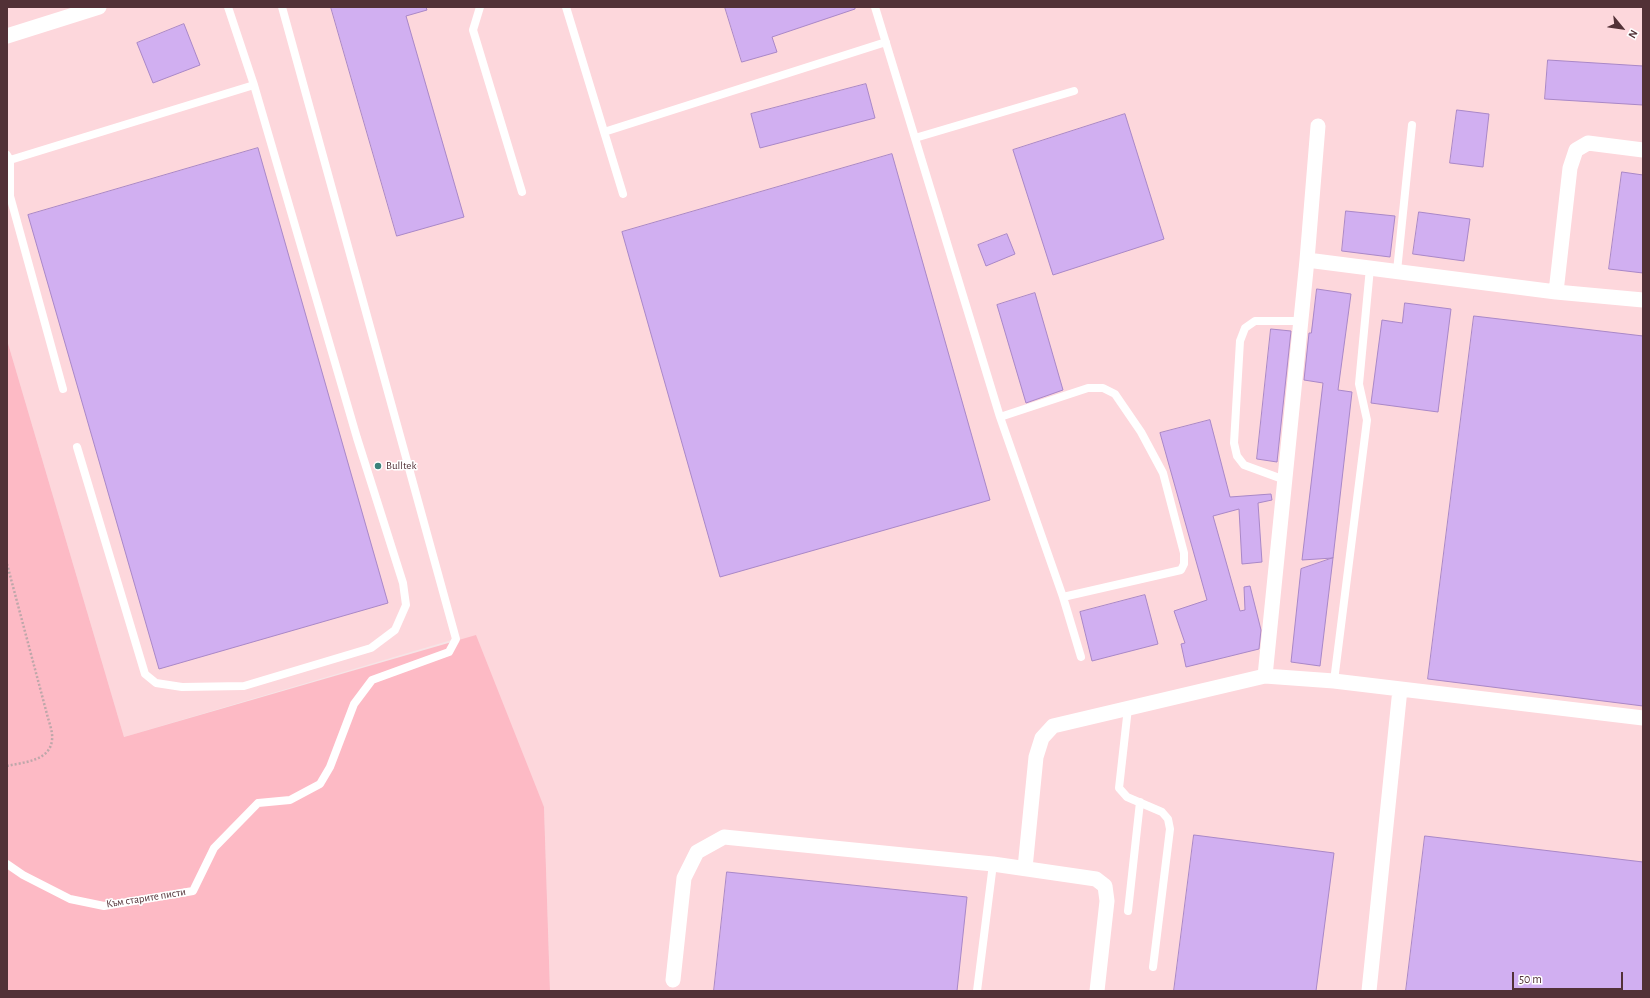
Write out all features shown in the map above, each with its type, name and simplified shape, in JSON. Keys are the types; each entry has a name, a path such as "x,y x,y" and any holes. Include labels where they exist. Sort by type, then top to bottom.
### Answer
{"street":[{"path":"7,36 99,7"},
{"path":"1265,676 1307,260 1318,126"},
{"path":"1556,292 1570,168 1576,150 1588,143 1643,150"},
{"path":"1307,260 1556,292 1643,300"},
{"path":"1025,868 1036,757 1042,738 1053,726 1265,676 1334,681 1643,718"},
{"path":"1369,991 1400,690"},
{"path":"673,980 684,878 697,852 724,837 993,864 1096,879 1105,886 1107,901 1097,991"}],"lane":[{"path":"77,447 145,674 156,683 182,687 244,686 371,648 395,630 406,605 403,583 357,438 254,85 228,7"},
{"name":"Към старите писти","path":"7,864 23,875 70,899 104,906 193,891 214,848 258,803 290,800 320,784 330,767 354,704 372,680 449,652 456,640 282,7"},
{"path":"480,7 473,30 522,192"},
{"path":"566,7 623,194"},
{"path":"875,7 1000,417 1063,597 1081,657"},
{"path":"604,132 886,42"},
{"path":"63,389 10,196 9,157 254,85"},
{"path":"915,138 1074,91"},
{"path":"1397,272 1412,125"},
{"path":"1334,681 1367,420 1359,384 1370,268"},
{"path":"1285,480 1244,466 1237,456 1234,443 1240,341 1245,328 1255,321 1301,321"},
{"path":"1000,417 1088,388 1103,388 1115,394 1141,432 1163,473 1184,553 1184,564 1181,570 1063,597"},
{"path":"1128,708 1119,788 1127,797 1162,812 1168,819 1170,829 1153,967"},
{"path":"1128,911 1140,802"},
{"path":"977,991 993,864"}],"path":[{"path":"7,564 48,718 52,739 50,749 45,755 39,758 7,766"}],"shaded area":[{"path":"7,7 1643,7 1643,991 550,991 544,807 455,639 124,737 7,340"},
{"path":"7,340 124,737 476,635 544,807 550,991 7,991"}],"building":[{"path":"331,7 426,7 427,10 406,16 464,217 397,236"},
{"path":"725,7 855,7 855,9 772,37 777,52 742,62"},
{"path":"184,24 200,65 153,83 137,43"},
{"path":"1548,60 1643,66 1643,105 1545,99"},
{"path":"866,84 875,118 760,148 751,114"},
{"path":"1457,110 1489,114 1483,167 1450,163"},
{"path":"1125,114 1164,239 1053,275 1013,150"},
{"path":"258,148 388,603 159,669 28,215"},
{"path":"892,154 990,500 720,577 622,232"},
{"path":"1622,172 1643,175 1643,273 1609,269"},
{"path":"1346,211 1395,216 1390,257 1342,251"},
{"path":"1419,212 1470,219 1464,261 1413,254"},
{"path":"1007,234 1015,254 986,266 978,245"},
{"path":"1317,289 1351,294 1338,390 1352,392 1333,558 1302,560 1323,383 1304,380 1309,333 1311,333"},
{"path":"1035,293 1063,390 1026,403 997,305"},
{"path":"1405,303 1451,309 1438,412 1371,403 1382,320 1402,323"},
{"path":"1474,316 1643,336 1643,706 1428,679"},
{"path":"1271,329 1291,331 1277,462 1257,459"},
{"path":"1210,420 1230,497 1271,494 1272,500 1258,503 1262,562 1242,564 1239,509 1213,516 1240,611 1245,610 1244,587 1250,586 1261,630 1259,649 1186,667 1181,644 1185,643 1174,611 1207,600 1160,433"},
{"path":"1333,558 1320,666 1291,662 1301,569"},
{"path":"1145,595 1158,644 1092,661 1080,612"},
{"path":"1194,835 1334,853 1316,991 1174,991"},
{"path":"1425,836 1643,862 1643,991 1406,991"},
{"path":"727,872 967,897 957,991 714,991"}],"place":[{"name":"Bulltek","path":"378,466"}]}
